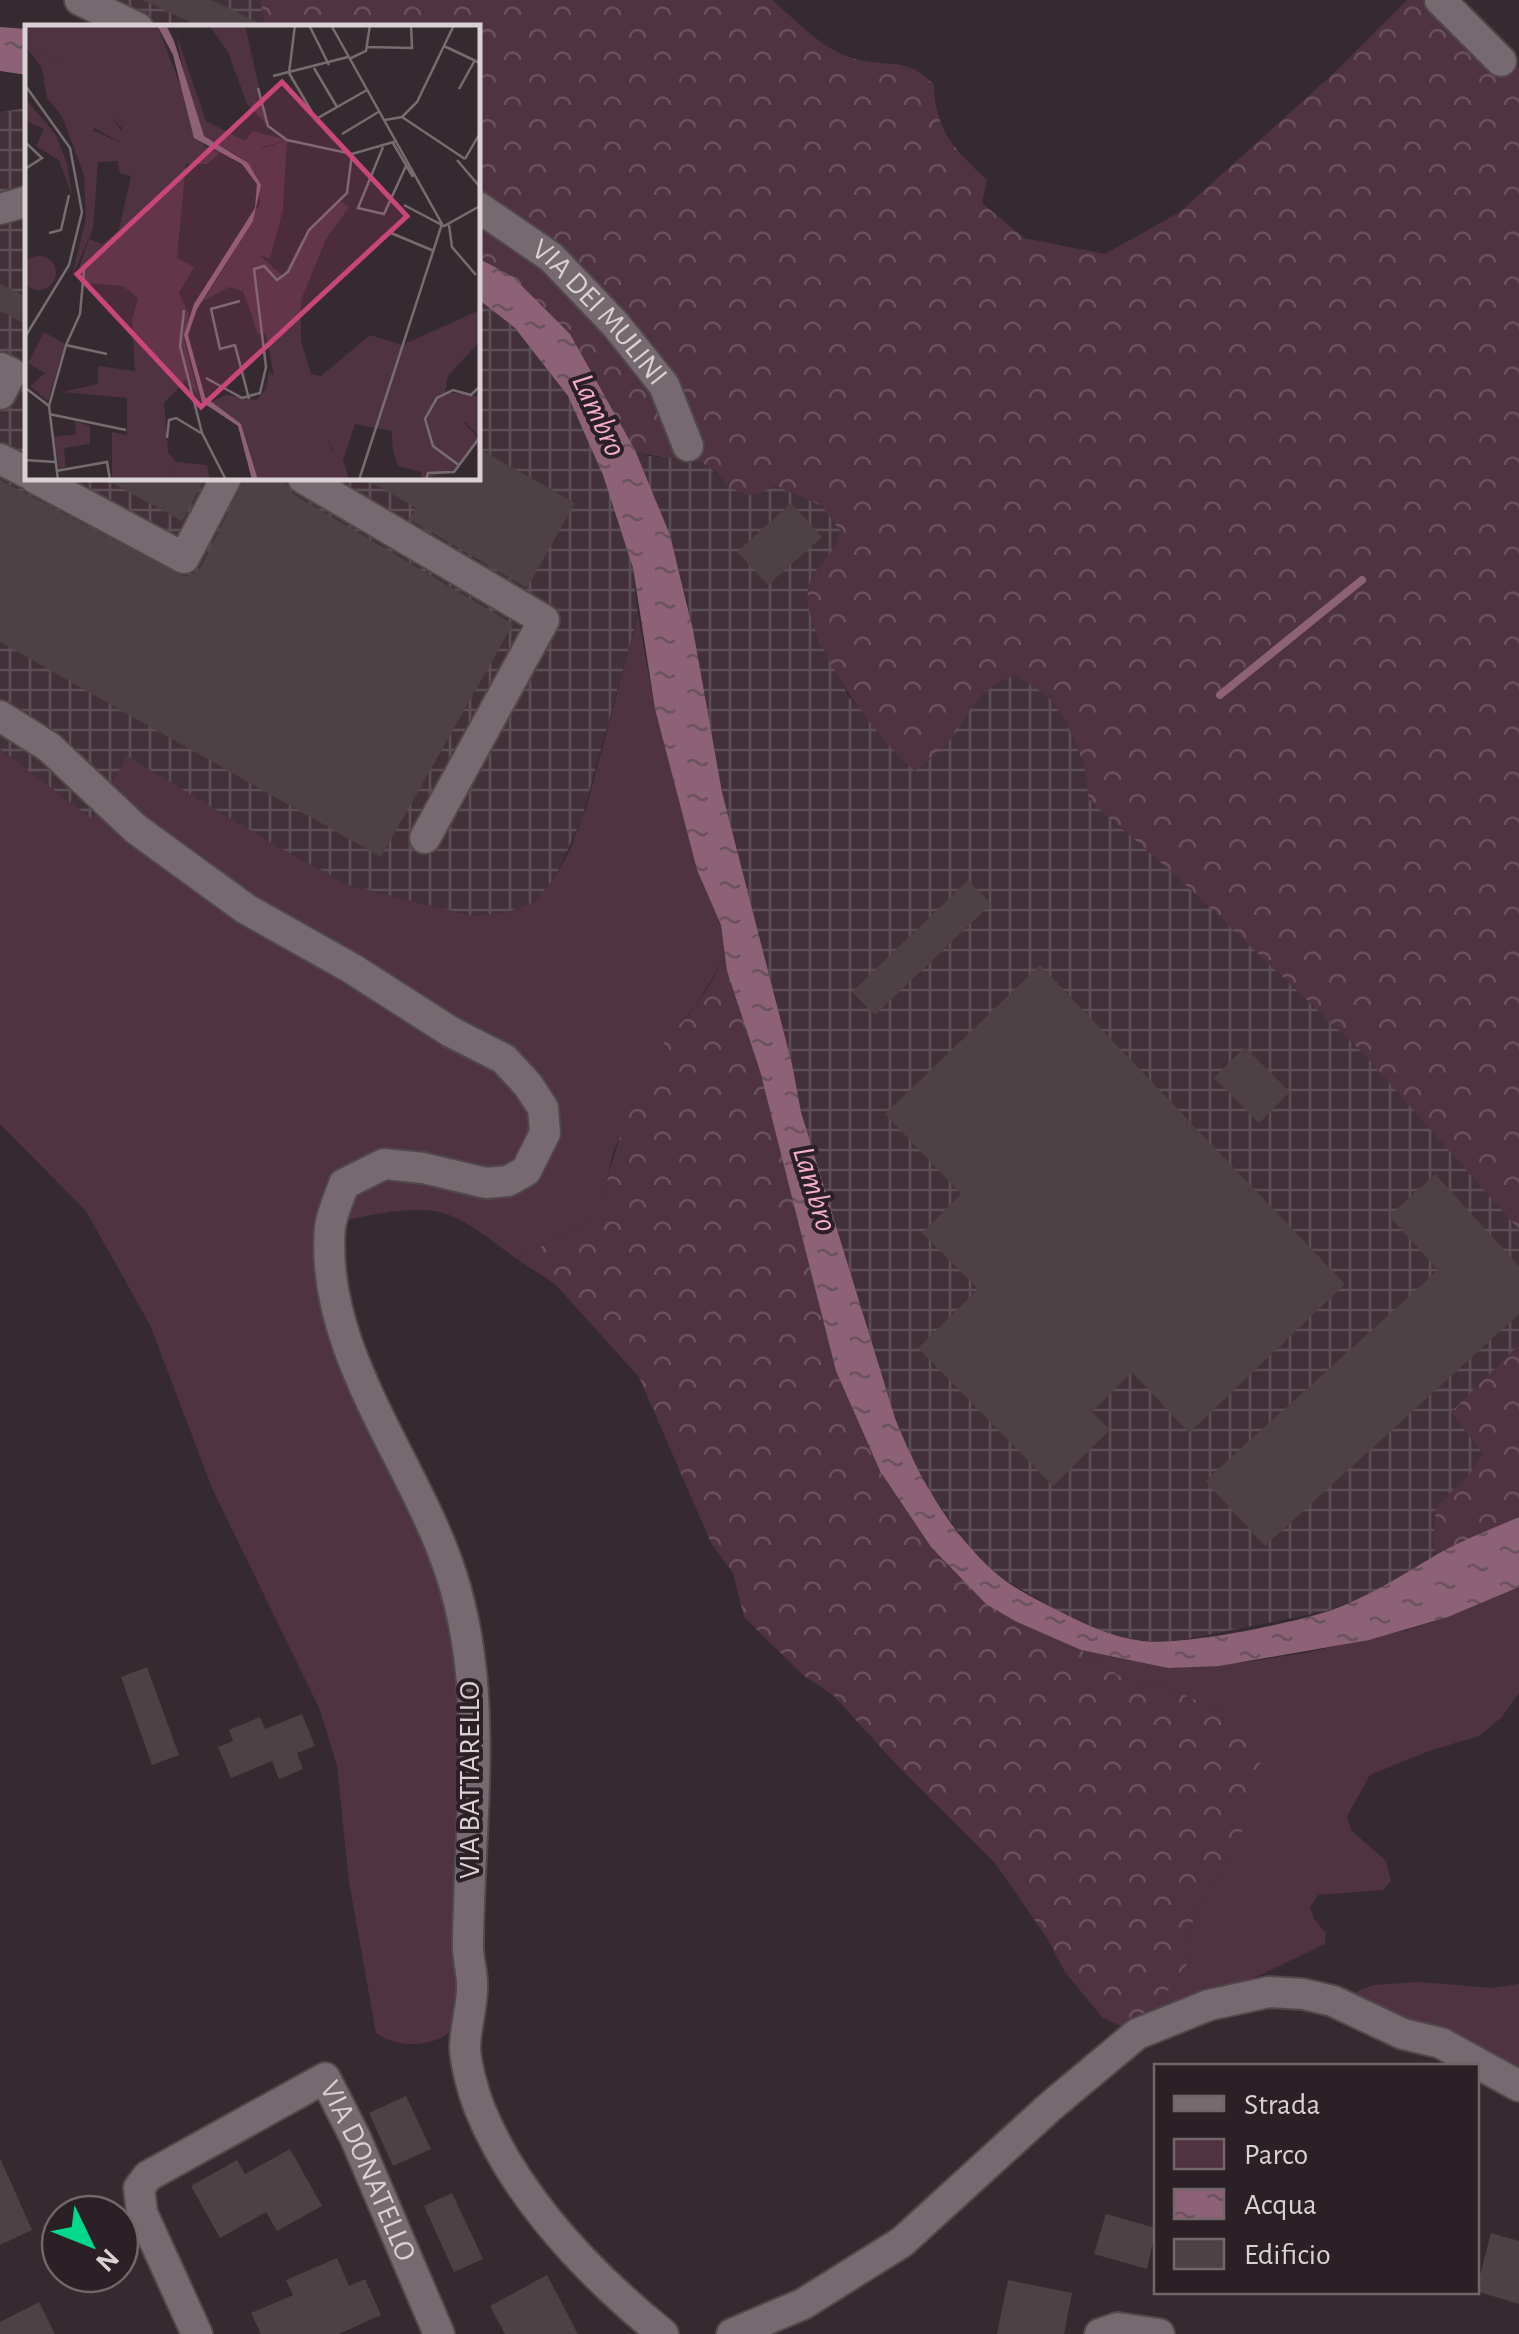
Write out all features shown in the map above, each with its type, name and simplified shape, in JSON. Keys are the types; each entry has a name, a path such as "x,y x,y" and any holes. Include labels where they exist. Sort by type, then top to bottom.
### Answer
{"street":[{"path":"80,0 126,22"},
{"path":"1440,0 1501,61"},
{"path":"0,208 25,202"},
{"name":"VIA DEI MULINI","path":"480,207 552,257 616,325 664,385 688,446"},
{"path":"0,368 11,373 0,394"},
{"path":"0,458 25,472"},
{"path":"39,480 184,558 225,480"},
{"path":"306,480 544,620 425,838"},
{"name":"VIA BATTARELLO","path":"0,716 49,747 136,828 246,909 351,968 451,1032 504,1059 544,1108 545,1133 526,1171 508,1181 486,1183 424,1168 384,1164 344,1184 330,1227 334,1295 358,1374 452,1574 470,1657 474,1763 468,1947 472,1987 465,2049 478,2104 502,2156 554,2228 614,2294 663,2334"},
{"path":"732,2334 803,2304 902,2242 1052,2105 1137,2034 1209,2004 1269,1992 1332,2000 1403,2034 1440,2043 1479,2064"},
{"path":"1479,2064 1519,2086"},
{"name":"VIA DONATELLO","path":"197,2334 142,2213 139,2188 148,2176 325,2078 439,2334"},
{"path":"1104,2332 1159,2334"}],"shaded area":[{"path":"80,0 260,0 266,25 134,25"},
{"path":"25,108 25,480 480,480 480,301 515,328 568,396 603,475 622,531 633,569 638,615 582,818 555,878 534,902 506,913 472,916 351,886 275,845 93,820 0,749 0,112"},
{"path":"635,450 648,456 681,458 708,466 734,489 753,495 776,486 822,506 841,530 837,549 818,568 811,616 849,698 946,745 970,706 996,683 1016,675 1048,696 1066,721 1084,764 1090,800 1363,1053 1519,1230 1519,1345 1451,1412 1483,1454 1470,1474 1436,1507 1436,1555 1416,1570 1327,1611 1177,1641 1144,1641 1106,1633 1069,1617 1002,1578 973,1552 929,1491 895,1418 801,1112 722,792 688,605 670,535"}],"green space":[{"path":"260,0 772,0 843,55 906,66 934,85 938,115 949,138 987,180 982,203 1024,238 1105,254 1180,212 1335,72 1407,0 1440,0 1501,61 1519,67 1519,1230 1363,1053 1176,876 1089,800 1084,764 1066,721 1048,696 1015,675 1000,682 974,704 944,748 915,771 882,737 829,661 809,611 810,582 840,531 822,506 776,486 746,494 706,465 635,450 570,334 480,259 480,25 266,25"},
{"path":"638,615 655,709 697,870 721,925 726,955 695,1007 670,1035 633,1104 628,1124 614,1149 599,1215 517,1259 467,1224 438,1212 397,1211 345,1221 335,1295 470,1657 469,2012 438,2039 420,2044 401,2043 376,2033 349,1882 337,1766 320,1710 212,1488 150,1325 86,1211 0,1124 0,749 92,819 127,756 351,886 472,916 506,913 534,902 555,878 570,850 587,805"},
{"path":"726,955 727,971 760,1071 836,1371 880,1471 931,1547 986,1604 1081,1650 1121,1677 1169,1688 1227,1714 1249,1739 1260,1764 1254,1802 1234,1852 1196,1911 1189,1937 1191,1959 1137,2034 1102,2017 1065,1972 1047,1938 995,1863 833,1695 804,1676 744,1617 733,1573 711,1543 639,1377 555,1284 517,1259 599,1215 617,1146 644,1078 668,1037 703,995"},
{"path":"1519,1345 1519,1517 1436,1555 1436,1507 1483,1454 1451,1412"},
{"path":"1519,1587 1519,1693 1502,1717 1479,1736 1370,1775 1347,1817 1351,1830 1386,1861 1391,1881 1383,1890 1318,1895 1310,1907 1326,1933 1325,1944 1137,2034 1191,1959 1189,1937 1196,1911 1234,1852 1227,1714 1169,1688 1121,1677 1081,1650 1168,1668 1246,1662 1407,1630"},
{"path":"1420,1982 1492,1988 1519,1984 1519,2086 1479,2068 1479,2064 1471,2064 1333,2001 1373,1985"}],"water":[{"path":"0,27 25,29 25,75 0,71"},
{"name":"Lambro","path":"480,259 513,277 570,334 635,450 670,535 693,630 722,792 801,1112 895,1418 925,1482 965,1542 998,1575 1026,1594 1098,1629 1142,1641 1208,1637 1329,1611 1371,1593 1456,1544 1519,1517 1519,1587 1448,1617 1369,1640 1219,1666 1168,1668 1081,1650 1015,1621 986,1604 931,1547 880,1471 836,1371 760,1071 727,971 721,925 697,870 655,709 633,568 603,475 568,396 515,328 480,301"}],"building":[{"path":"143,0 211,0 264,25 196,25"},
{"path":"0,284 25,296 25,324 0,311"},
{"path":"480,449 575,503 527,588 409,519 416,508 367,480 480,480"},
{"path":"0,480 184,577 201,567 244,480 279,480 293,494 513,624 381,857 0,642"},
{"path":"107,480 204,480 182,521"},
{"path":"791,503 822,537 768,585 737,552"},
{"path":"968,880 991,904 875,1015 852,992"},
{"path":"1040,965 1345,1284 1189,1433 1132,1372 1092,1412 1110,1430 1053,1486 918,1348 978,1289 922,1233 961,1194 885,1114"},
{"path":"1245,1047 1290,1092 1259,1123 1214,1078"},
{"path":"1435,1174 1519,1266 1519,1314 1265,1546 1205,1481 1438,1270 1389,1216"},
{"path":"147,1667 179,1755 152,1765 121,1677"},
{"path":"302,1714 315,1746 297,1753 303,1769 279,1779 272,1761 231,1778 218,1747 233,1741 229,1730 260,1717 265,1729"},
{"path":"406,2096 431,2149 393,2166 369,2113"},
{"path":"290,2149 322,2206 277,2231 266,2212 220,2238 191,2186 237,2160 245,2174"},
{"path":"0,2158 32,2230 0,2245"},
{"path":"452,2193 483,2259 454,2272 424,2206"},
{"path":"1106,2214 1154,2227 1147,2269 1094,2254"},
{"path":"1491,2233 1519,2241 1519,2304 1479,2292"},
{"path":"337,2258 349,2286 365,2279 381,2315 339,2334 261,2334 251,2313 293,2295 286,2280"},
{"path":"547,2275 578,2334 505,2334 490,2306"},
{"path":"1008,2280 1072,2293 1064,2334 997,2334"},
{"path":"39,2302 55,2334 0,2334 0,2322"}],"waterway":[{"path":"1220,695 1362,580"}]}
